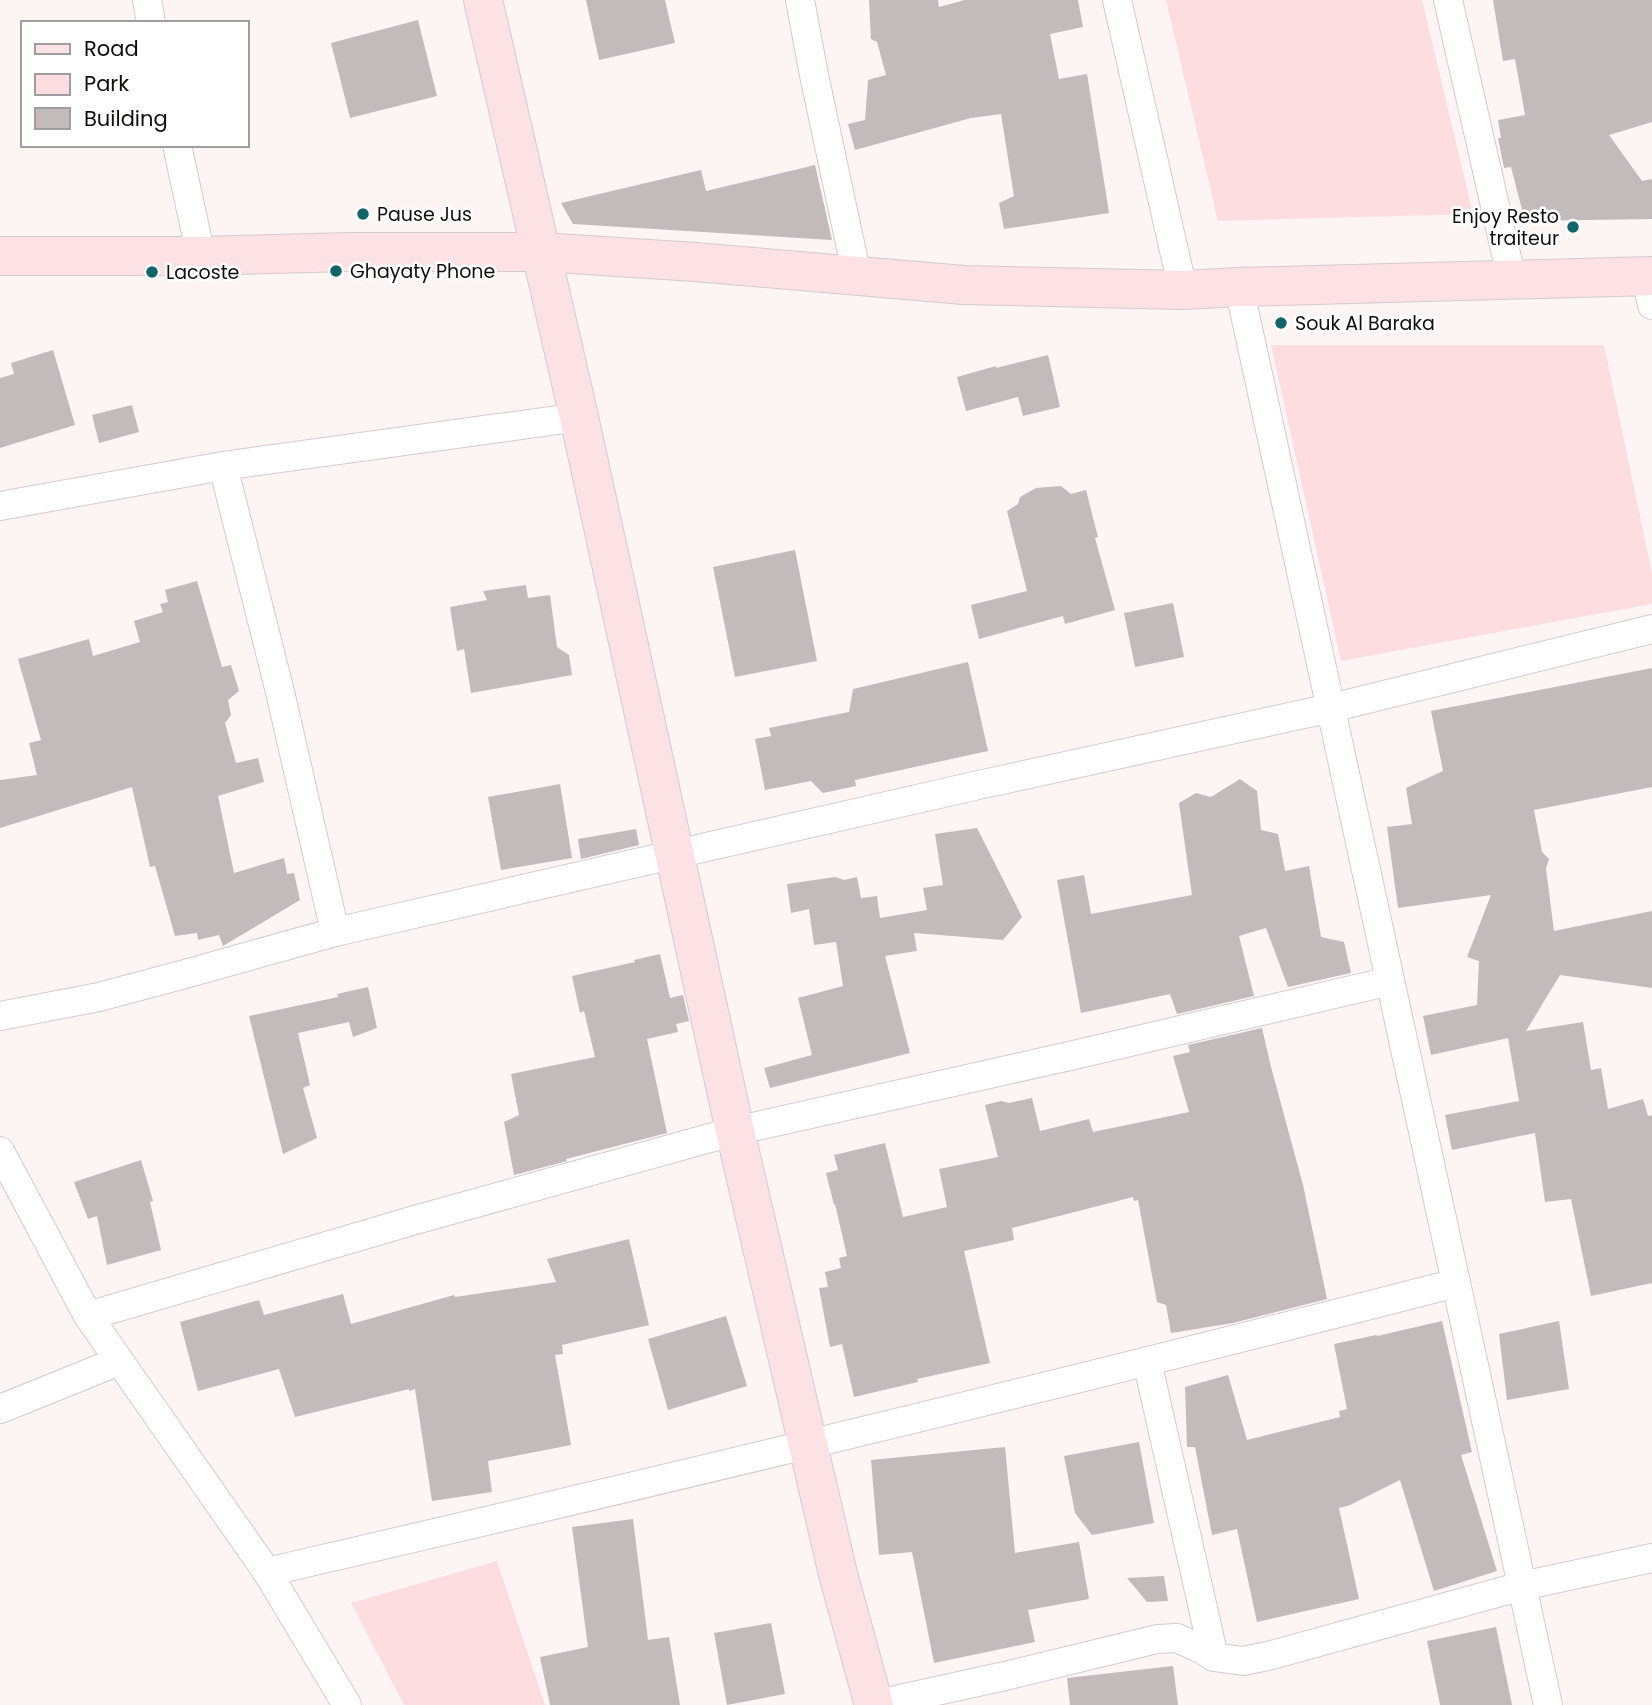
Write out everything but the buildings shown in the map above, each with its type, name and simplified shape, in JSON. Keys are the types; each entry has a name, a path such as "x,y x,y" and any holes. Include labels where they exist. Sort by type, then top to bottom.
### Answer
{"street":[{"path":"146,0 151,21"},
{"path":"483,0 579,417 735,1131 838,1574 873,1705 1157,1639 1177,1638 1214,1657 1243,1661 1522,1586 1652,1558"},
{"path":"800,0 857,276"},
{"path":"1117,0 1183,290"},
{"path":"1448,0 1512,280"},
{"path":"177,147 201,256"},
{"path":"0,256 541,252 964,285 1183,290 1512,280 1650,286"},
{"path":"1239,287 1548,1705"},
{"path":"0,506 223,466 579,417"},
{"path":"223,466 280,692 335,932"},
{"path":"0,1016 99,997 335,932 974,786 1331,708 1652,629"},
{"path":"88,1316 429,1216 735,1131 1390,981"},
{"path":"0,1151 88,1316 267,1572 347,1705"},
{"path":"267,1572 808,1444 1456,1283"},
{"path":"1147,1361 1214,1657"},
{"path":"0,1409 119,1362"}],"green space":[{"path":"1166,0 1422,0 1473,214 1218,221"},
{"path":"1271,345 1604,345 1652,573 1652,604 1341,661"},
{"path":"497,1561 545,1705 404,1705 351,1603"}],"place":[{"name":"Pause Jus","path":"363,214"},
{"name":"Enjoy Resto traiteur","path":"1573,227"},
{"name":"Ghayaty Phone","path":"336,271"},
{"name":"Lacoste","path":"152,272"},
{"name":"Souk Al Baraka","path":"1281,323"}]}
